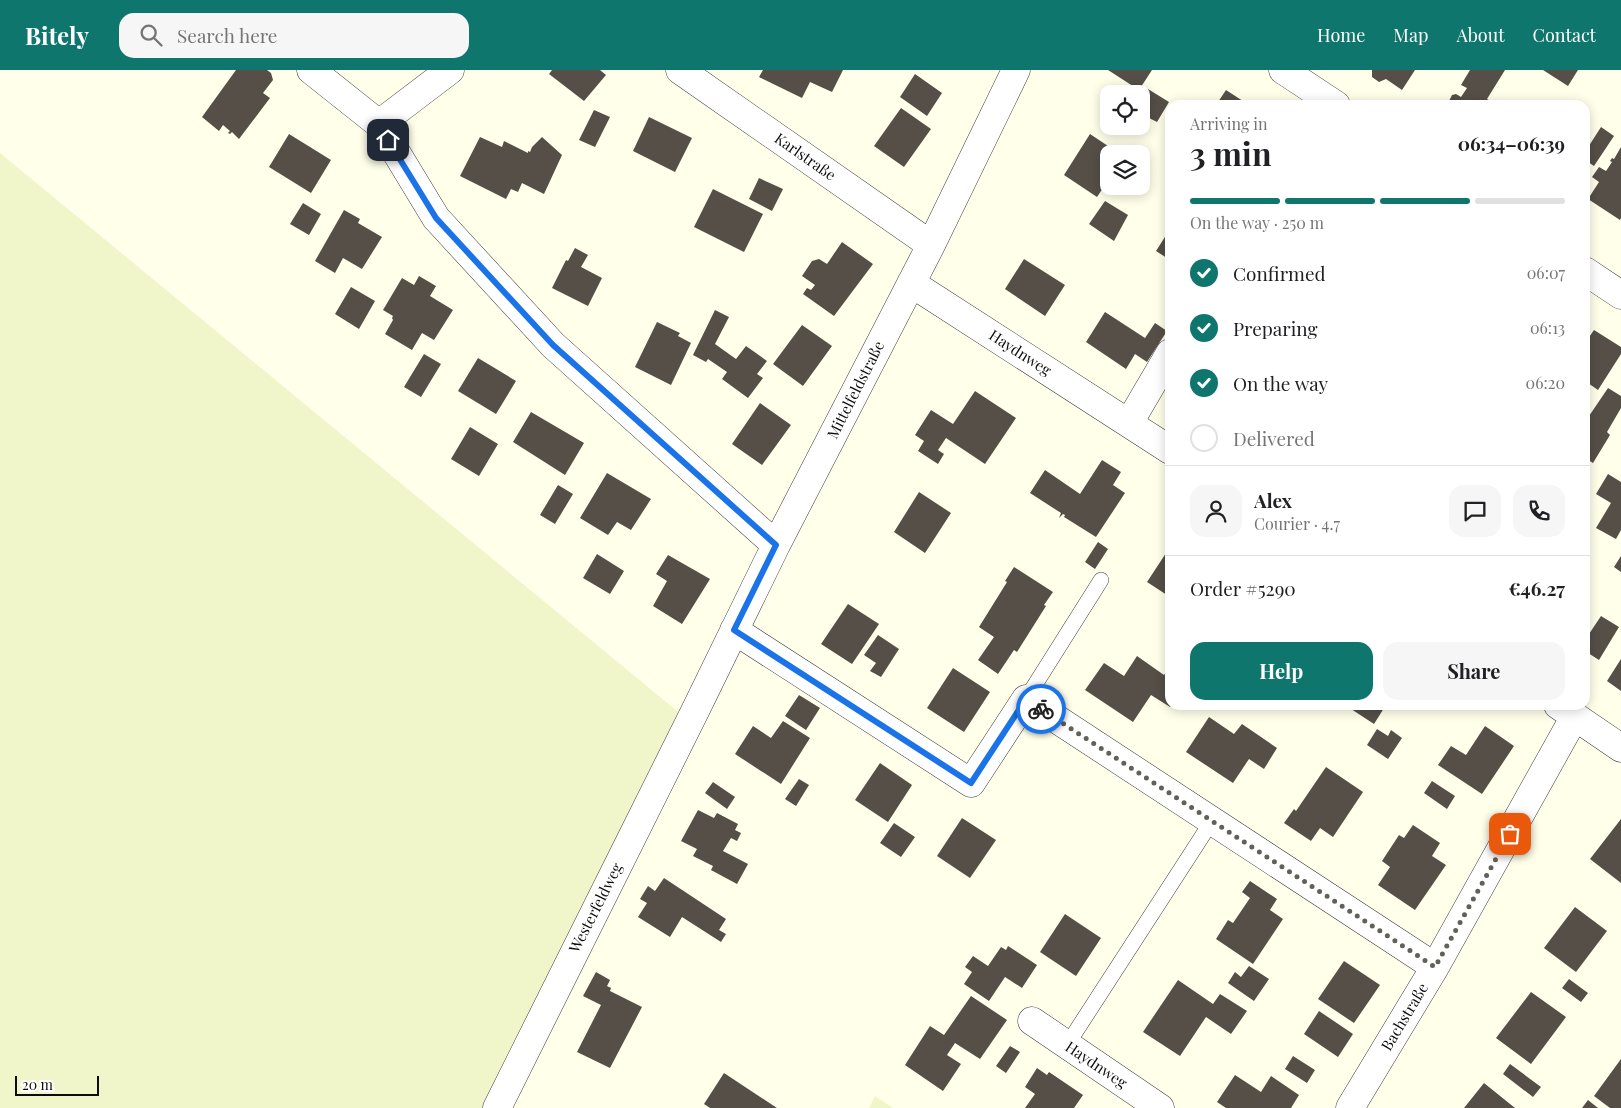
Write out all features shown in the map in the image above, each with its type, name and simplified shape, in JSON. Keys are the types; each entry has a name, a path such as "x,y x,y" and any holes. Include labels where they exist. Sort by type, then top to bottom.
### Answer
{"street":[{"path":"311,70 379,124 436,218 553,345 776,545"},
{"path":"379,124 450,70"},
{"name":"Karlstraße","path":"680,70 931,245"},
{"name":"Mittelfeldstraße","path":"696,709 776,545 931,245 1016,70"},
{"path":"1283,70 1328,100"},
{"path":"1590,274 1621,295"},
{"name":"Haydnweg","path":"911,283 1165,447"},
{"path":"1129,423 1165,362"},
{"path":"734,630 971,783 1026,699 1435,967"},
{"name":"Westerfeldweg","path":"497,1108 696,709"},
{"path":"1566,711 1621,748"},
{"name":"Bachstraße","path":"1350,1108 1435,967 1566,711"},
{"name":"Haydnweg","path":"1032,1021 1160,1108"}],"lane":[{"path":"1026,699 1101,580"},
{"path":"1067,1045 1212,821"}],"green space":[{"path":"0,153 688,720 492,1108 0,1108"},
{"path":"875,1096 893,1108 869,1108"}],"building":[{"path":"236,70 267,70 271,73 273,80 263,93 270,98 239,139 232,132 228,133 230,131 223,125 219,131 202,117"},
{"path":"552,70 600,70 606,75 584,101 549,74"},
{"path":"763,70 843,70 832,92 810,82 802,98 759,77"},
{"path":"1108,70 1152,70 1142,85 1131,85"},
{"path":"1372,70 1415,70 1402,90 1386,79 1379,82 1372,77"},
{"path":"1470,70 1505,70 1487,99 1489,100 1450,100 1452,95 1456,94 1461,97 1467,88 1461,85"},
{"path":"1543,70 1578,70 1568,86"},
{"path":"915,74 942,93 927,116 900,97"},
{"path":"1150,90 1166,100 1165,109 1157,122 1150,118"},
{"path":"1226,90 1241,100 1219,100"},
{"path":"901,108 931,129 904,167 874,146"},
{"path":"594,110 610,117 595,147 579,140"},
{"path":"649,117 692,138 675,172 633,151"},
{"path":"1601,127 1614,136 1594,166 1590,163 1590,144"},
{"path":"289,134 331,160 311,193 269,167"},
{"path":"1090,134 1106,145 1100,145 1100,192 1097,197 1064,175"},
{"path":"480,137 502,147 504,141 528,153 542,137 562,155 544,194 522,183 518,192 511,189 506,199 460,176"},
{"path":"1621,147 1620,220 1590,200 1590,196 1599,182 1592,177 1599,167 1606,171 1612,162 1610,161 1612,158 1614,159"},
{"path":"759,178 783,189 772,211 749,199"},
{"path":"713,189 763,214 744,252 694,227"},
{"path":"1105,201 1128,215 1114,241 1089,224"},
{"path":"303,203 321,214 309,235 290,224"},
{"path":"344,210 360,219 358,223 382,237 362,269 343,258 335,273 315,261"},
{"path":"1165,237 1165,257 1156,251"},
{"path":"842,242 873,264 834,316 803,294 807,288 811,290 815,285 802,276 812,261 819,259 827,264"},
{"path":"575,248 588,255 581,267 602,278 588,306 552,288 566,260 568,261"},
{"path":"1024,259 1065,285 1045,316 1005,289"},
{"path":"419,276 436,286 430,296 453,310 434,340 422,333 412,350 385,334 393,320 393,316 383,310 402,278 414,285"},
{"path":"351,287 375,301 359,329 335,314"},
{"path":"715,310 729,317 715,344 736,359 746,346 767,361 757,374 763,378 748,398 722,379 727,372 708,359 706,362 693,355"},
{"path":"1105,312 1145,338 1155,323 1165,330 1165,334 1147,362 1135,354 1126,369 1086,342"},
{"path":"657,322 680,333 678,336 691,343 671,385 635,367"},
{"path":"802,325 832,346 803,386 773,364"},
{"path":"1594,330 1621,347 1621,354 1598,390 1590,384 1590,336"},
{"path":"424,354 441,364 421,397 404,387"},
{"path":"478,358 516,381 496,414 458,391"},
{"path":"1608,388 1621,396 1621,408 1607,432 1610,435 1593,463 1590,461 1590,415"},
{"path":"975,391 1016,418 985,464 946,438 938,450 944,454 938,464 918,451 924,441 915,435 931,410 953,424"},
{"path":"760,403 791,425 762,465 732,444"},
{"path":"531,412 584,443 565,475 513,442"},
{"path":"470,427 498,444 479,476 451,459"},
{"path":"1102,460 1121,472 1113,485 1125,493 1096,537 1064,517 1065,515 1063,514 1059,518 1061,513 1030,493 1045,470 1080,494"},
{"path":"607,473 651,499 631,530 617,522 608,535 580,518"},
{"path":"1608,474 1621,482 1621,530 1616,539 1596,528 1611,503 1596,494"},
{"path":"558,485 573,494 555,524 540,515"},
{"path":"919,492 951,513 925,553 894,532"},
{"path":"1098,542 1108,549 1095,569 1085,562"},
{"path":"597,554 624,571 610,594 583,578"},
{"path":"668,555 710,579 682,624 653,606 667,581 656,574"},
{"path":"1165,555 1165,594 1147,582"},
{"path":"1621,556 1621,572 1614,567"},
{"path":"1014,567 1053,592 1017,652 1014,650 998,674 978,660 994,637 979,627 1007,582 1005,581"},
{"path":"848,604 879,624 852,664 821,644"},
{"path":"1601,616 1619,627 1599,660 1590,654 1590,632"},
{"path":"878,635 899,649 881,677 870,671 876,663 864,655"},
{"path":"1137,656 1164,675 1165,674 1165,704 1151,695 1133,722 1085,690 1104,663 1124,676"},
{"path":"1621,659 1621,691 1607,681"},
{"path":"953,668 990,692 964,732 927,708"},
{"path":"799,695 820,708 806,730 785,716"},
{"path":"1353,710 1383,710 1374,724"},
{"path":"1209,717 1234,734 1242,724 1277,748 1264,769 1249,759 1233,783 1186,752"},
{"path":"783,721 810,738 781,784 735,754 753,726 771,738"},
{"path":"1485,726 1514,746 1482,794 1438,765 1451,746 1466,755"},
{"path":"1377,729 1388,736 1391,730 1402,738 1388,759 1367,745"},
{"path":"880,763 912,785 888,822 855,800"},
{"path":"1326,767 1363,792 1333,837 1320,828 1311,841 1284,823 1294,809 1296,811"},
{"path":"799,779 809,785 796,806 785,799"},
{"path":"1432,781 1455,796 1447,809 1424,793"},
{"path":"713,782 735,797 727,809 705,793"},
{"path":"698,810 714,818 717,813 738,824 735,830 741,833 737,841 731,838 723,851 748,864 737,884 711,870 713,866 693,856 697,849 681,841"},
{"path":"962,818 996,840 970,878 937,856"},
{"path":"1621,819 1621,883 1590,859"},
{"path":"894,823 915,837 901,857 880,843"},
{"path":"1413,825 1440,843 1432,856 1446,865 1415,910 1378,885 1390,867 1382,861 1399,835 1404,838"},
{"path":"664,878 726,919 719,930 726,934 721,942 682,917 670,937 638,917 647,903 640,899 648,886 655,891"},
{"path":"1250,881 1277,899 1270,910 1283,919 1253,964 1216,939 1228,920 1233,923 1250,898 1242,892"},
{"path":"1575,907 1607,931 1576,972 1544,948"},
{"path":"1065,914 1101,938 1076,976 1040,952"},
{"path":"1008,946 1037,965 1022,988 1005,977 989,1001 964,984 972,972 965,967 973,956 988,966 1001,947 1006,950"},
{"path":"1344,961 1380,985 1354,1023 1318,999"},
{"path":"1249,966 1269,979 1254,1001 1228,983 1235,972 1241,977"},
{"path":"596,972 610,980 607,986 611,988 610,991 642,1007 610,1068 577,1052 601,1005 583,996"},
{"path":"1569,979 1588,993 1581,1002 1562,988"},
{"path":"1178,980 1213,1004 1220,994 1247,1011 1231,1034 1206,1017 1180,1056 1143,1032"},
{"path":"1531,992 1566,1017 1531,1064 1496,1038"},
{"path":"971,996 1007,1020 980,1059 955,1043 947,1055 961,1064 943,1091 905,1065 930,1026 944,1035"},
{"path":"1319,1011 1353,1034 1338,1057 1304,1034"},
{"path":"1010,1046 1020,1052 1006,1073 996,1066"},
{"path":"1293,1056 1315,1070 1307,1083 1285,1069"},
{"path":"1621,1059 1621,1108 1610,1108 1594,1096"},
{"path":"1510,1064 1541,1087 1533,1097 1503,1074"},
{"path":"1037,1068 1047,1075 1049,1072 1083,1095 1074,1108 1025,1108 1035,1094 1025,1087"},
{"path":"724,1073 777,1108 710,1108 704,1104"},
{"path":"1235,1075 1261,1092 1271,1076 1299,1095 1291,1108 1226,1108 1217,1102"},
{"path":"1484,1083 1515,1108 1464,1108"},
{"path":"1588,1100 1598,1108 1582,1108"}],"way so far":[{"path":"1041,709 1435,967 1510,834"}],"route":[{"path":"388,140 436,218 553,345 776,545 734,630 971,783 1026,699 1041,709"}]}
